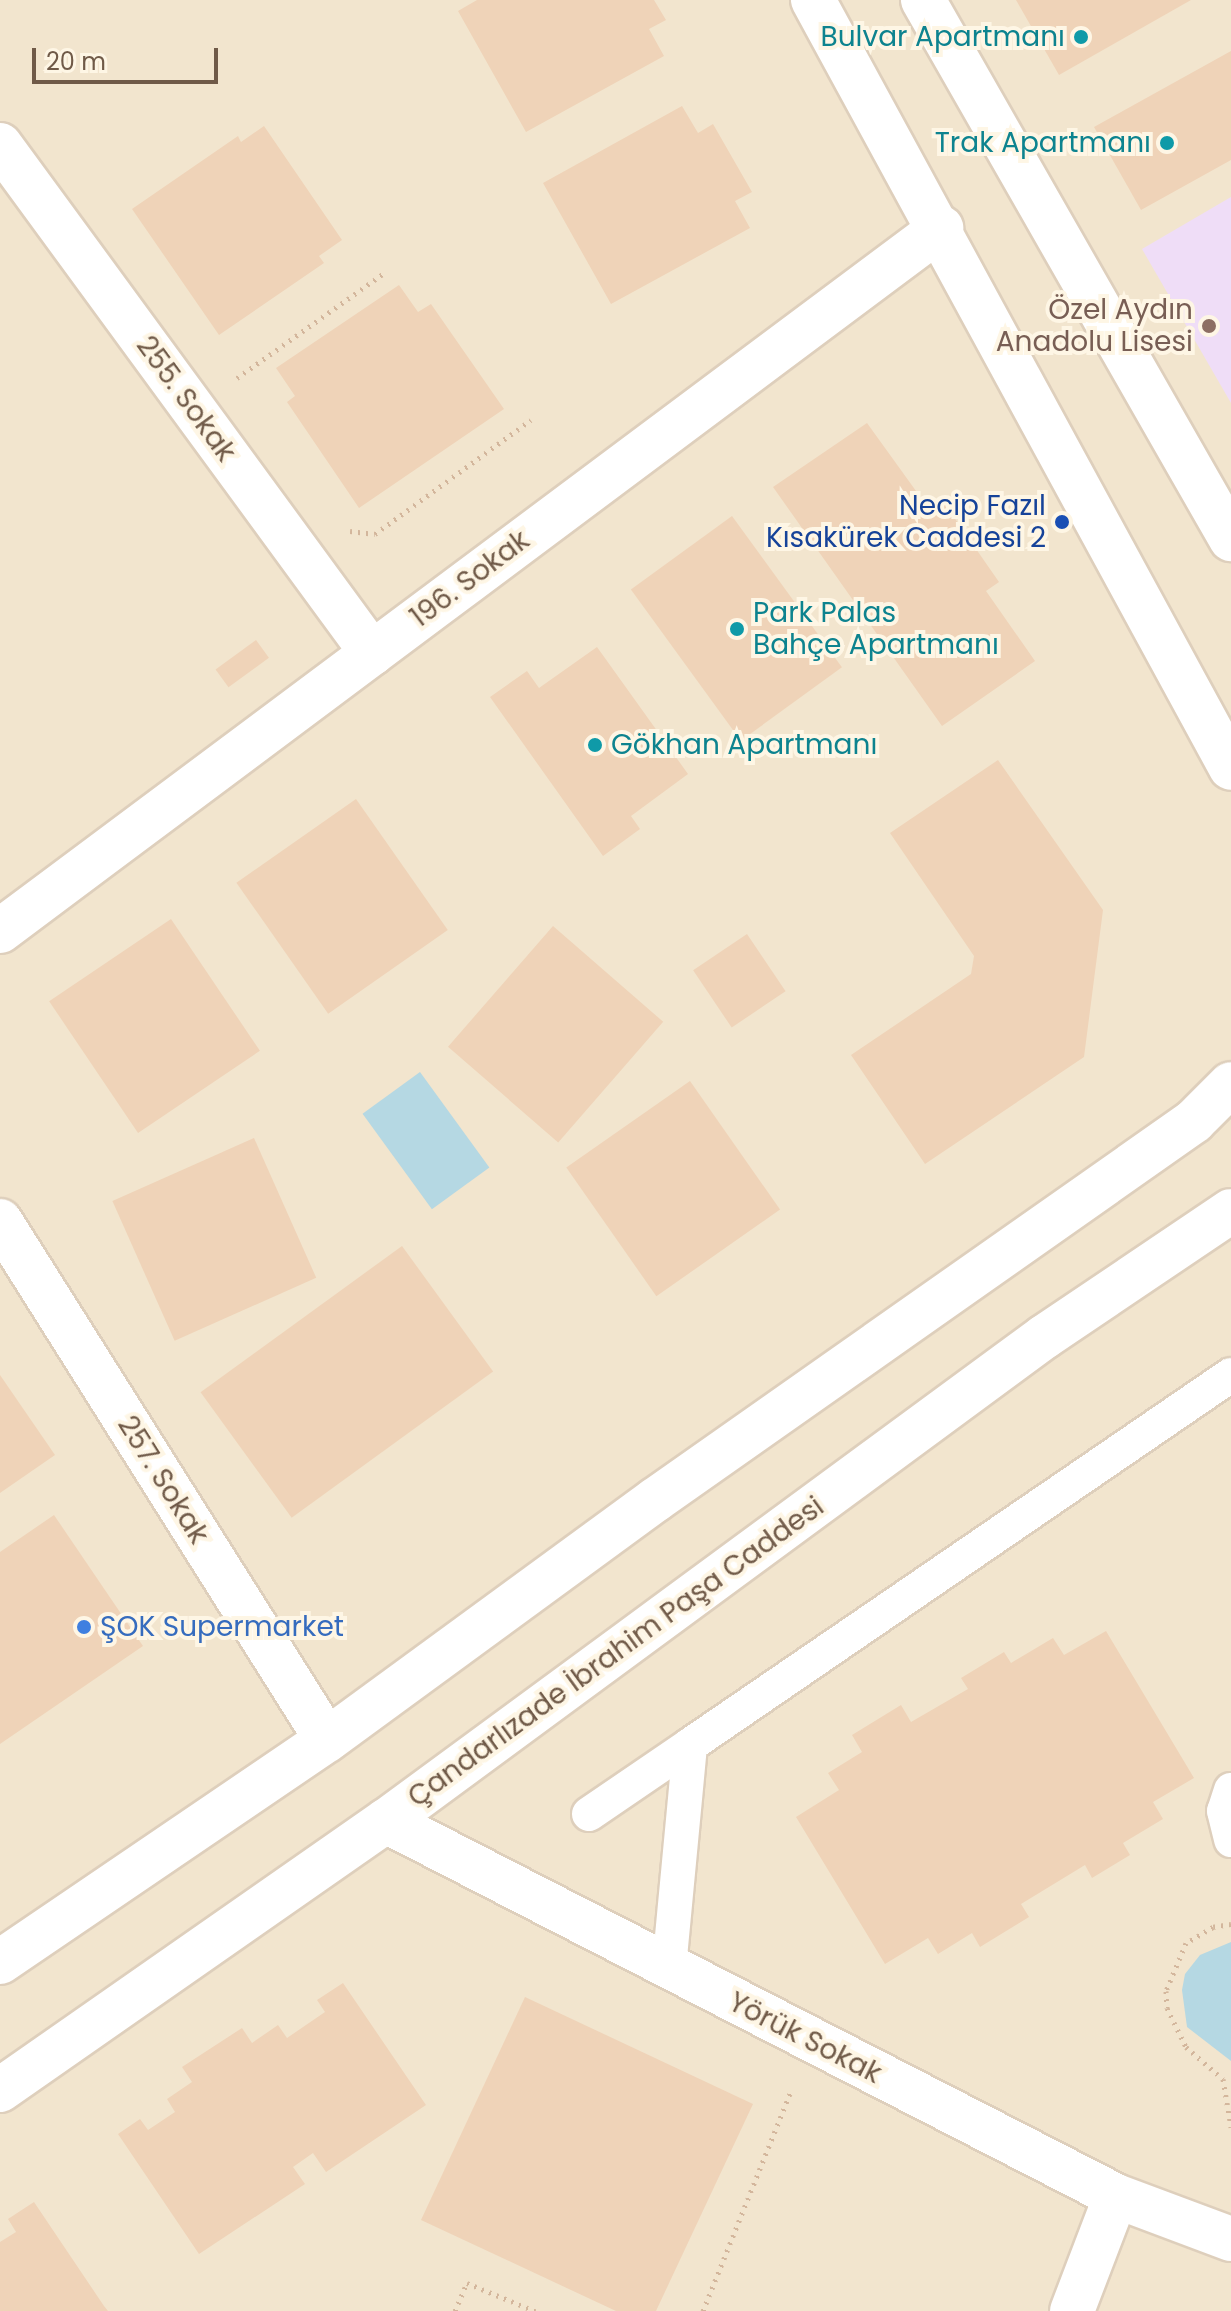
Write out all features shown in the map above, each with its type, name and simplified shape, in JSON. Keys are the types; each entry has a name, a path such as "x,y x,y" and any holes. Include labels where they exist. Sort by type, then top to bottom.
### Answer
{"main road":[{"path":"813,0 941,228 1231,768"},
{"path":"923,0 1231,539"},
{"name":"255. Sokak","path":"0,145 372,653"},
{"name":"196. Sokak","path":"0,931 941,228"},
{"path":"0,1962 327,1740 655,1500 1194,1121 1231,1084"},
{"name":"Çandarlızade İbrahim Paşa Caddesi","path":"0,2090 386,1821 1031,1347 1231,1211"},
{"name":"257. Sokak","path":"0,1221 327,1740"},
{"name":"Yörük Sokak","path":"386,1821 1116,2196 1231,2239"},
{"path":"1072,2311 1116,2196"}],"lane":[{"path":"589,1814 1231,1375"},
{"path":"669,1968 690,1745"},
{"path":"1231,1790 1224,1811 1231,1840"}],"path":[{"path":"232,382 383,274"},
{"path":"345,530 375,534 531,420"},
{"path":"1231,1924 1213,1927 1186,1943 1166,1991 1167,2008 1186,2047 1223,2079 1231,2127"},
{"path":"703,2311 812,2041"},
{"path":"455,2311 467,2283 535,2311"}],"shaded area":[{"path":"0,0 1231,0 1231,2311 0,2311"},
{"name":"Özel Aydın Anadolu Lisesi","path":"1231,197 1231,403 1142,249"}],"water":[{"path":"420,1072 489,1167 432,1209 363,1114"},
{"path":"1231,1942 1231,2061 1187,2027 1182,1990 1185,1974 1200,1955"}],"building":[{"path":"477,0 654,0 666,20 649,29 664,56 526,132 458,11"},
{"name":"Bulvar Apartmanı","path":"1016,0 1191,0 1059,75"},
{"name":"Trak Apartmanı","path":"1231,51 1231,160 1141,210 1094,127"},
{"path":"682,106 698,133 713,124 752,192 735,201 750,228 611,304 543,183"},
{"path":"264,126 342,240 319,256 324,263 219,335 132,209 238,136 241,142"},
{"path":"399,285 418,312 431,304 504,409 359,508 287,402 295,396 276,368"},
{"path":"867,423 929,509 942,500 999,582 986,591 1035,661 942,726 773,487"},
{"name":"Park Palas Bahçe Apartmanı","path":"732,516 842,667 741,741 631,589"},
{"path":"256,640 269,658 228,687 216,669"},
{"name":"Gökhan Apartmanı","path":"597,647 688,774 631,816 640,829 603,856 490,697 527,671 539,688"},
{"path":"998,760 1103,910 1084,1057 925,1164 851,1055 971,974 974,956 890,833"},
{"path":"356,799 448,930 328,1014 236,883"},
{"path":"171,919 260,1051 138,1133 49,1001"},
{"path":"553,926 663,1022 558,1143 448,1047"},
{"path":"747,934 786,991 732,1028 693,970"},
{"path":"690,1081 780,1210 656,1296 566,1168"},
{"path":"254,1138 316,1278 175,1341 112,1201"},
{"path":"402,1246 493,1371 292,1518 201,1392"},
{"path":"0,1375 55,1455 0,1493"},
{"path":"54,1515 143,1646 0,1744 0,1552"},
{"path":"1106,1631 1194,1778 1153,1802 1163,1819 1123,1843 1130,1855 1092,1878 1085,1865 1021,1904 1029,1917 980,1947 972,1933 938,1954 928,1938 885,1964 796,1817 839,1790 828,1773 862,1752 852,1735 901,1705 911,1722 968,1689 961,1678 1004,1652 1011,1663 1053,1638 1064,1655"},
{"path":"343,1983 426,2105 326,2172 313,2153 293,2167 305,2184 199,2254 118,2134 140,2119 148,2130 175,2112 167,2099 192,2082 182,2067 242,2028 252,2043 278,2025 287,2038 325,2012 317,2000"},
{"path":"525,1997 753,2104 656,2311 616,2311 421,2220"},
{"path":"34,2202 108,2311 0,2311 0,2242 16,2232 8,2219"}],"place":[{"name":"Bulvar Apartmanı","path":"1081,37"},
{"name":"Trak Apartmanı","path":"1167,143"},
{"name":"Özel Aydın Anadolu Lisesi","path":"1209,326"},
{"name":"Necip Fazıl Kısakürek Caddesi 2","path":"1062,522"},
{"name":"Park Palas Bahçe Apartmanı","path":"737,629"},
{"name":"Gökhan Apartmanı","path":"595,745"},
{"name":"ŞOK Supermarket","path":"84,1627"}]}
